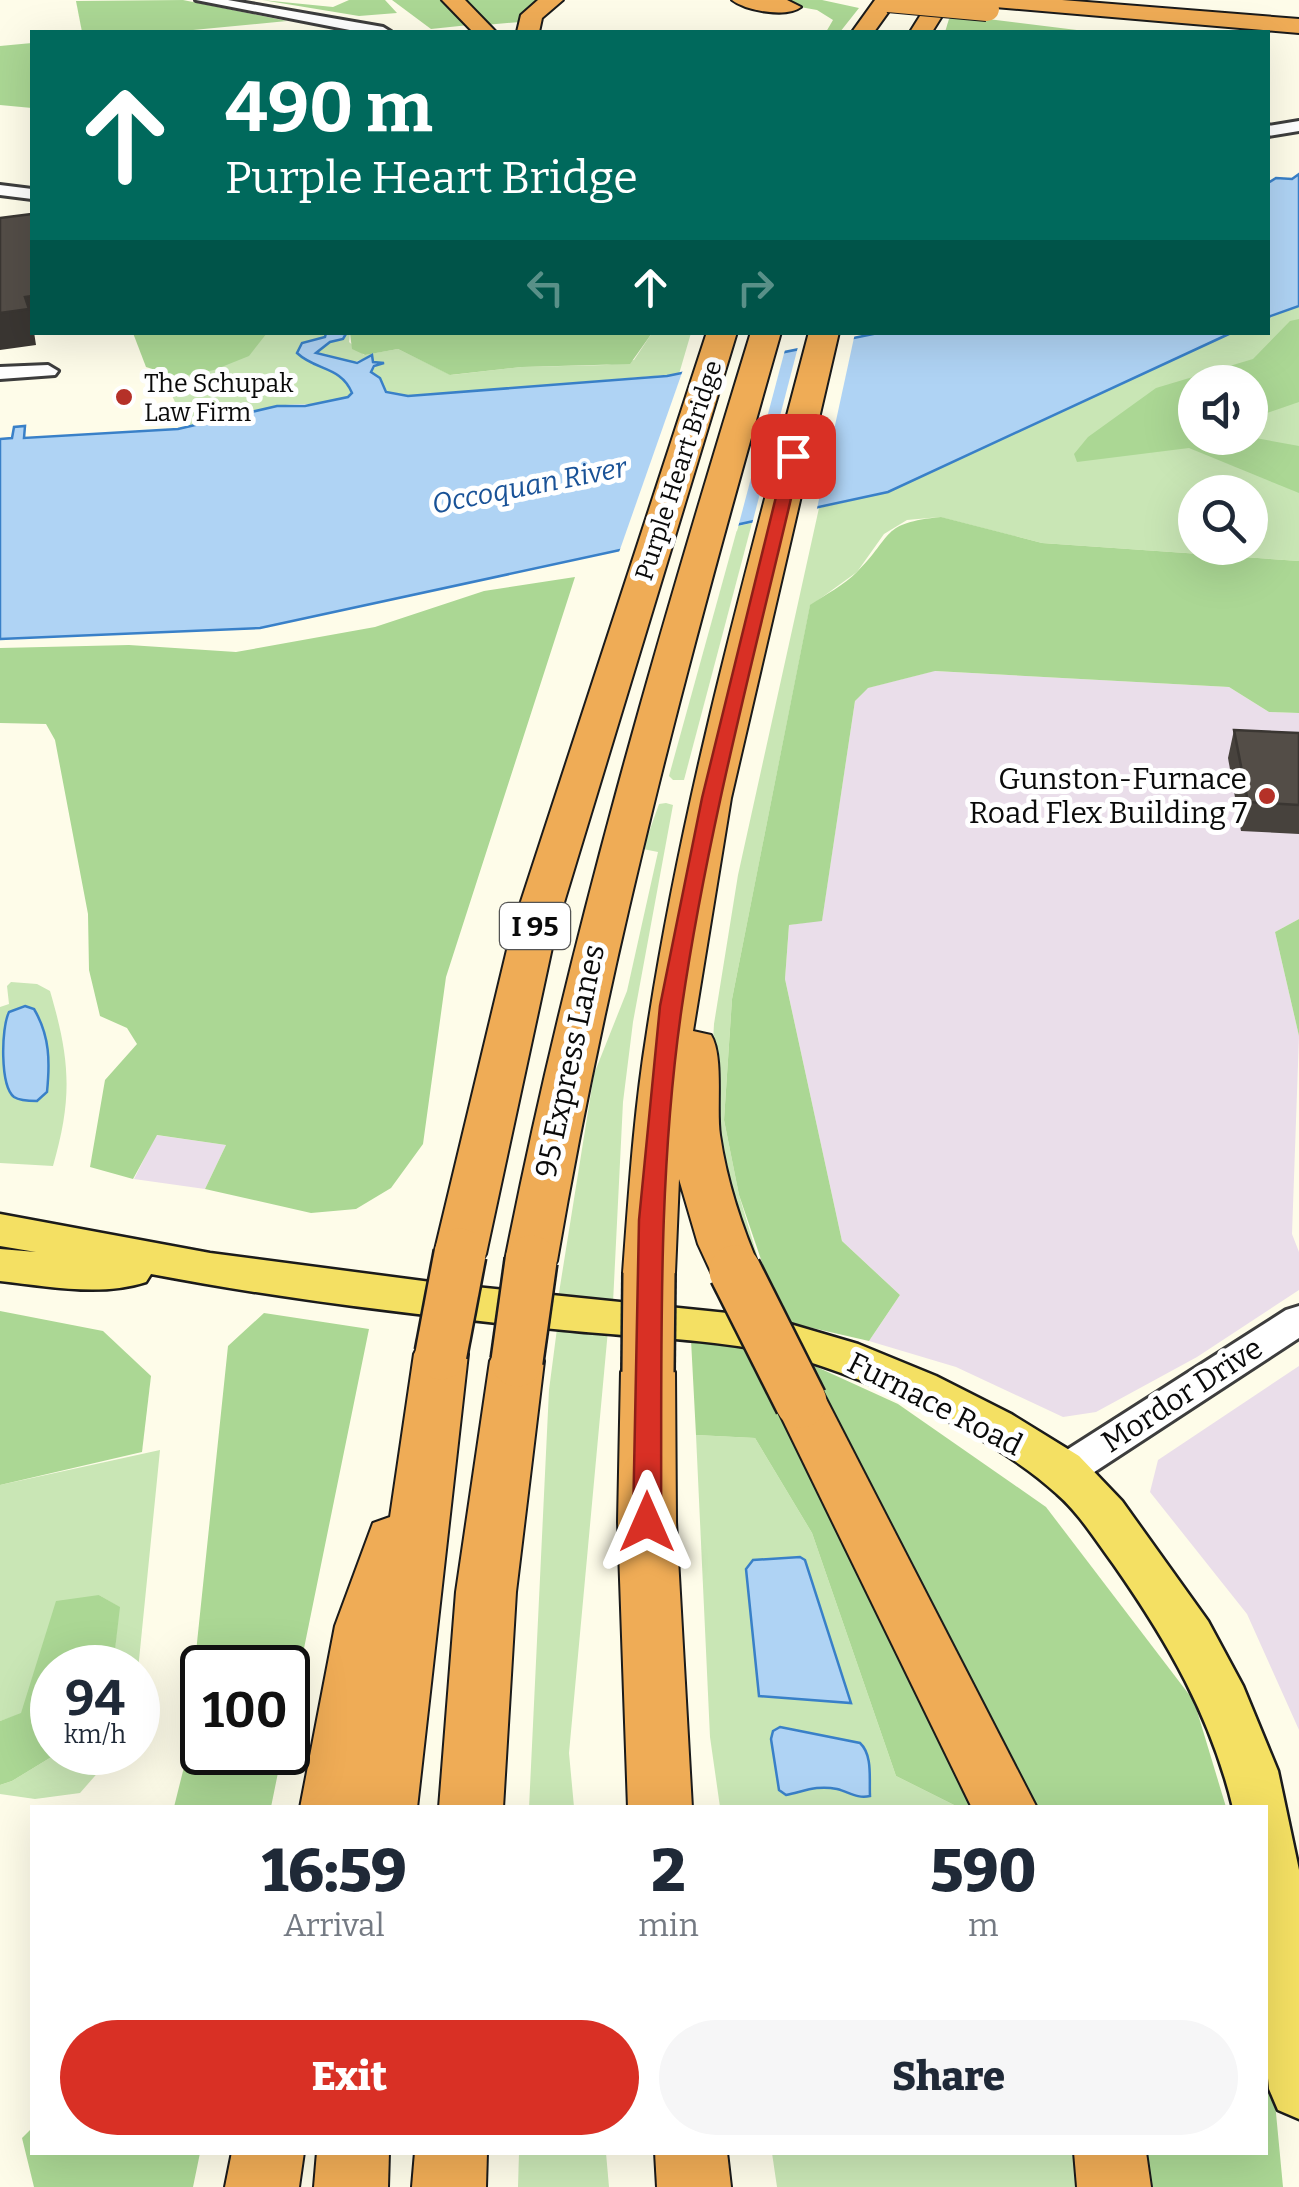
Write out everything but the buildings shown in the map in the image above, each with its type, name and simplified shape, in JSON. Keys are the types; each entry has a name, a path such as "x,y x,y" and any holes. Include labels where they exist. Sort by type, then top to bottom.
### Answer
{"highway":[{"path":"452,0 479,27"},
{"path":"743,0 790,7"},
{"path":"864,30 887,0 1182,17 1289,30"},
{"path":"899,22 914,0"},
{"path":"923,30 943,0"},
{"path":"935,30 943,0"},
{"path":"1101,0 1227,30"},
{"path":"987,3 1217,30"},
{"path":"987,3 1104,30"},
{"name":"Purple Heart Bridge","path":"428,1437 496,1080 534,929 722,335"},
{"name":"95 Express Lanes","path":"471,1805 486,1592 555,1123 598,929 765,335"},
{"path":"660,1805 647,1522 649,1273 661,1079 682,935 707,820 823,335"},
{"path":"707,820 708,930 693,1063 692,1114 706,1193 734,1271 1002,1805"},
{"path":"333,1805 365,1626 428,1437"},
{"name":"I 95","path":"385,1805 428,1437"},
{"path":"262,2187 267,2155"},
{"path":"350,2187 353,2155"},
{"path":"449,2187 451,2155"},
{"path":"691,2155 694,2187"},
{"path":"1110,2155 1114,2187"}],"main road":[{"name":"Furnace Road","path":"0,1230 175,1265 446,1300 714,1326 816,1346 907,1382 1064,1471 1114,1527 1176,1611 1202,1654 1244,1750 1259,1805"},
{"name":"Furnace Road","path":"0,1265 106,1272 175,1265"},
{"path":"1268,1851 1299,2090"}],"street":[{"path":"203,0 373,30"},
{"path":"237,0 393,30"},
{"path":"284,30 310,18"},
{"path":"1270,132 1299,126"},
{"path":"0,190 30,194"},
{"path":"0,373 48,372"},
{"name":"Mordor Drive","path":"1064,1471 1299,1320"}],"shaded area":[{"path":"934,671 1229,687 1269,712 1299,713 1299,919 1275,932 1299,1036 1292,1234 1299,1252 1299,1290 1197,1357 1096,1412 1063,1417 956,1367 869,1341 900,1295 842,1241 785,979 789,925 822,920 855,701 867,688"},
{"path":"156,1135 226,1145 205,1189 134,1179"},
{"path":"1299,1366 1299,1730 1247,1614 1150,1492 1158,1460"}],"green space":[{"path":"183,0 287,21 193,30 82,30 76,1"},
{"path":"262,0 333,7 349,0 385,0 397,13 359,16"},
{"path":"392,0 445,0 469,25 431,29"},
{"path":"461,0 543,0 520,22 485,25"},
{"path":"760,0 822,0 859,8 842,30 827,30 833,20 817,10"},
{"path":"956,15 1077,30 946,30 949,19"},
{"path":"30,43 30,108 0,105 0,46"},
{"path":"1299,306 1299,561 1268,559 1268,475 1178,475 1178,553 1042,543 940,517 907,520 884,534 857,572 810,606 732,999 724,1120 739,1195 760,1265 745,1254 728,1211 711,1076 714,1024 738,875 819,508 888,492 1227,335 1270,335 1270,316"},
{"path":"1299,319 1299,402 1268,413 1268,365 1233,365 1253,359 1290,321"},
{"path":"134,335 265,335 249,356 214,370 178,377 146,367"},
{"path":"262,335 326,335 315,340 311,364 336,373 352,393 335,401 285,405 191,426 179,411 160,369 168,374"},
{"path":"344,335 350,335 349,342 364,355 398,349 451,375 522,367 606,365 634,360 651,335 690,335 679,374 408,396 386,392 380,378 371,372 379,363 366,358 351,363 315,353 330,342 343,339"},
{"path":"350,335 651,335 630,364 522,367 450,375 398,349 365,355 352,349"},
{"path":"1178,381 1178,449 1077,462 1074,454 1088,437 1156,388"},
{"path":"1268,440 1299,446 1299,493 1268,480 1268,475 1255,475 1206,455 1268,455"},
{"path":"941,517 1042,543 1178,553 1178,565 1268,565 1268,559 1299,561 1299,713 1269,712 1229,687 935,671 868,688 855,701 822,921 789,925 785,979 842,1241 900,1295 869,1341 782,1321 739,1195 724,1120 732,999 810,605 852,577 897,527"},
{"path":"752,523 684,780 673,780 669,776 738,526"},
{"path":"575,577 446,977 423,1144 391,1188 356,1209 311,1213 205,1189 226,1145 157,1135 133,1179 90,1167 105,1080 137,1044 127,1028 100,1016 89,970 88,914 55,740 46,724 0,723 0,648 129,645 236,652 375,627 484,591"},
{"path":"659,804 673,805 633,1022 623,1102 613,1303 558,1299 594,1074 627,991 658,852 643,849"},
{"path":"1299,919 1299,1036 1275,932"},
{"path":"11,982 37,984 50,991 57,1015 65,1058 66,1098 53,1166 0,1163 0,1007 9,1004 7,986"},
{"path":"0,1311 103,1331 151,1376 142,1452 0,1485"},
{"path":"264,1313 369,1329 305,1645 197,1645 228,1346"},
{"path":"558,1321 608,1330 569,1753 574,1805 529,1805 549,1390"},
{"path":"691,1340 746,1346 974,1805 954,1805 896,1776 812,1533 755,1438 696,1435"},
{"path":"808,1363 898,1404 1046,1507 1194,1701 1225,1805 1029,1805"},
{"path":"696,1435 755,1438 812,1533 896,1776 954,1805 720,1805 710,1737"},
{"path":"160,1450 140,1645 115,1645 119,1607 99,1595 66,1645 30,1645 30,1700 21,1714 0,1721 0,1485"},
{"path":"99,1595 120,1607 116,1645 42,1645 56,1601"},
{"path":"30,1684 30,1770 0,1785 0,1721 21,1713"},
{"path":"30,1770 30,1775 96,1775 80,1793 35,1799 0,1794 0,1785"},
{"path":"182,1775 278,1775 271,1805 174,1805"},
{"path":"1268,2029 1283,2187 1145,2187 1143,2155 1268,2155"},
{"path":"30,2130 30,2155 200,2155 193,2187 34,2187 22,2138"},
{"path":"519,2155 606,2155 609,2187 518,2187"},
{"path":"772,2155 1079,2155 1084,2187 777,2187"}],"water":[{"path":"1299,174 1299,306 1270,316 1270,182 1292,179"},
{"name":"Occoquan River","path":"345,335 316,353 357,363 372,355 373,362 384,363 374,366 371,372 380,378 386,392 408,396 667,376 868,335 1227,335 888,492 260,628 0,639 0,439 12,438 14,427 25,426 24,438 178,429 277,406 305,406 348,397 352,393 341,378 297,353 302,343"},
{"path":"25,1006 34,1009 48,1049 47,1092 37,1101 14,1097 4,1069 6,1020 9,1012"},
{"path":"753,1560 805,1560 851,1703 759,1696 746,1569"},
{"path":"780,1727 860,1743 869,1761 870,1796 830,1788 786,1795 779,1790 771,1739 773,1731"}],"pier":[{"path":"855,335 816,513 751,528 799,343"},
{"path":"786,346 737,531 617,558 684,367"}],"place":[{"name":"The Schupak Law Firm","path":"124,397"},
{"name":"Gunston-Furnace Road Flex Building 7","path":"1267,796"}],"route":[{"path":"647,1522 651,1220 661,1079 682,935 793,456"}]}
